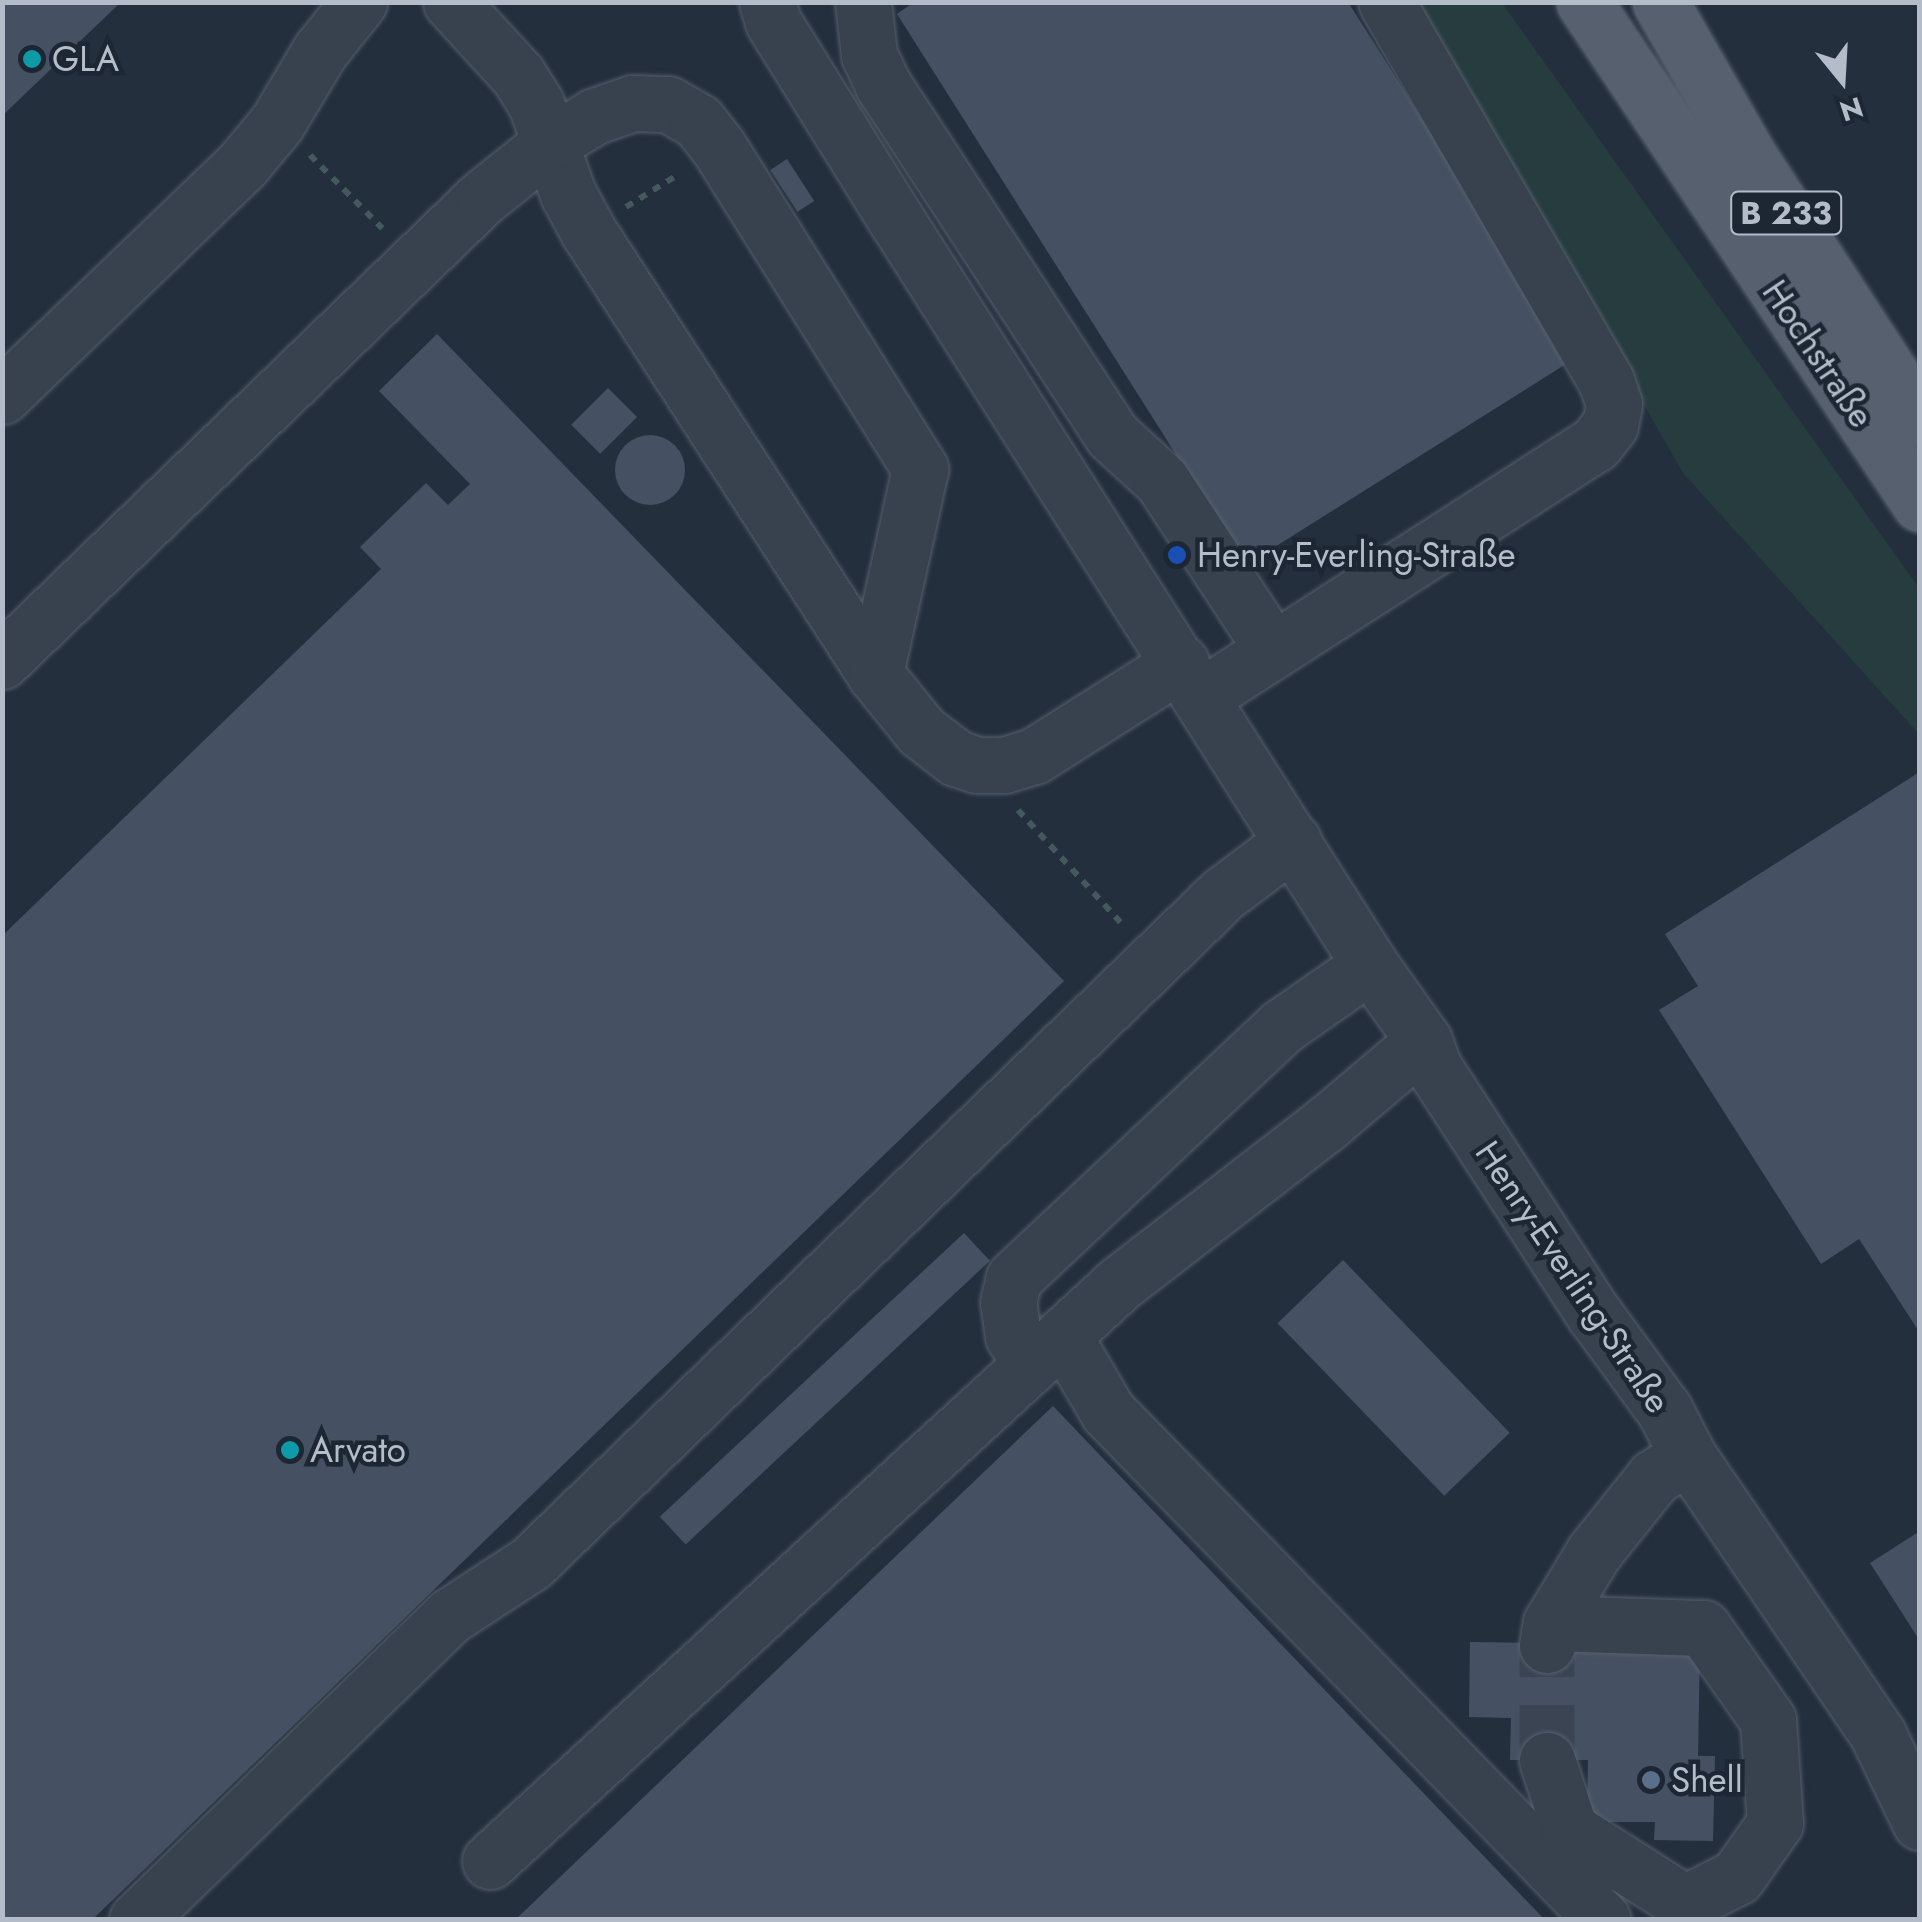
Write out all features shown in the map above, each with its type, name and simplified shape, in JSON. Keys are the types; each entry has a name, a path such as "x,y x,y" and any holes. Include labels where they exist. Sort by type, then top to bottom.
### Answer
{"main road":[{"name":"Hochstraße","path":"1584,2 1920,504"},
{"name":"Hochstraße","path":"1660,2 1752,160 1920,420"}],"street":[{"path":"2,396 242,164 277,122 320,50 359,2"},
{"path":"450,2 518,75 552,142 563,182 588,231 875,674 921,731 956,758 977,765 1004,764 1034,756 1191,679 1273,650 1595,444 1610,424 1614,404 1606,381 1386,2"},
{"name":"Henry-Everling-Straße","path":"766,2 773,22 868,174 1370,965 1424,1041 1434,1068 1594,1314 1665,1411 1688,1456 1899,1749 1920,1822"},
{"path":"863,2 868,55 883,85 1112,435 1162,481 1273,650"},
{"path":"2,660 414,261 522,163 594,116 634,103 668,104 698,122 719,148 920,469 875,674"},
{"path":"137,1920 450,1616 531,1563 1224,894 1293,842"},
{"path":"1370,965 1281,1027 1014,1278 1008,1302 1013,1336 1048,1349 1603,1920"},
{"path":"490,1861 1119,1284 1327,1124 1424,1041"},
{"path":"1546,1760 1570,1830 1685,1903 1737,1877 1775,1823 1768,1720 1703,1628 1549,1634 1594,1552 1654,1477 1688,1456"}],"path":[{"path":"312,157 414,261"},
{"path":"977,765 1155,960"}],"green space":[{"path":"1413,3 1502,3 1919,588 1919,734 1683,473"}],"building":[{"name":"GLA","path":"2,2 121,2 2,116"},
{"path":"914,2 1348,2 1574,359 1246,565 897,14"},
{"path":"787,159 814,201 797,212 770,170"},
{"name":"Arvato","path":"437,334 1064,981 92,1920 2,1920 2,936 381,569 360,547 426,483 448,505 470,484 379,391"},
{"path":"608,388 637,417 600,454 571,425"},
{"path":"650,435 674,446 685,470 674,494 650,505 626,494 615,470 626,446"},
{"path":"1918,773 1920,1333 1859,1239 1821,1264 1659,1010 1698,986 1665,934"},
{"path":"964,1233 990,1261 686,1545 660,1517"},
{"path":"1343,1260 1510,1433 1444,1496 1278,1323"},
{"path":"1053,1406 1545,1920 515,1920"},
{"path":"1920,1531 1920,1641 1870,1563"},
{"path":"1470,1642 1700,1645 1698,1756 1715,1756 1713,1841 1654,1840 1655,1822 1603,1822 1587,1805 1588,1760 1510,1760 1511,1718 1469,1717"}],"tunnel":[{"path":"1547,1645 1547,1760"}],"place":[{"name":"GLA","path":"32,59"},
{"name":"Henry-Everling-Straße","path":"1177,555"},
{"name":"Arvato","path":"290,1450"},
{"name":"Shell","path":"1651,1780"}]}
